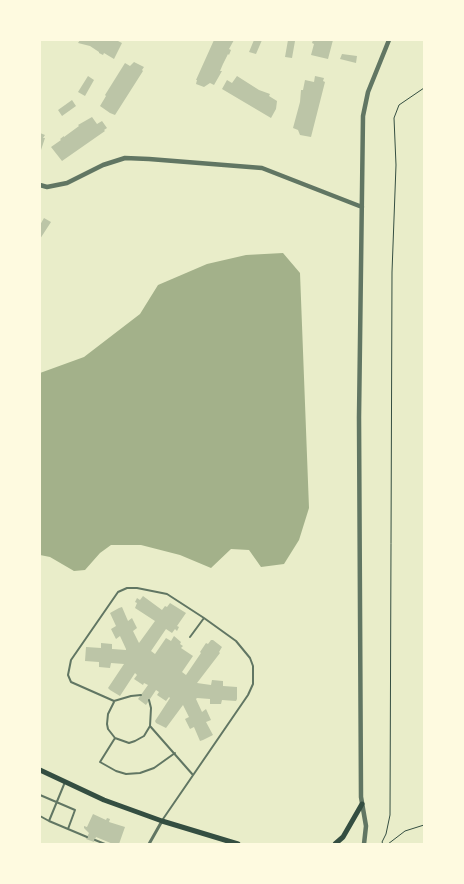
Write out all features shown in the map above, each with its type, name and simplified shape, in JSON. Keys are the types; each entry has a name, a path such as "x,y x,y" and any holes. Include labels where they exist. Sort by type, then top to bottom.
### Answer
{"main road":[{"path":"40,770 104,800 162,821 238,844"},
{"path":"335,844 343,837 362,804"}],"street":[{"path":"364,844 366,826 362,804 359,417 364,116 368,92 389,40"},
{"path":"40,185 47,187 67,183 103,165 126,158 149,159 262,168 362,207"},
{"path":"149,844 162,821"}],"lane":[{"path":"141,695 114,701 71,682 68,675 71,660 118,592 127,588 167,594 236,641 250,658 253,666 253,684 248,695 162,821"},
{"path":"190,637 204,618"},
{"path":"114,701 108,714 108,729 115,738 128,743 144,736 150,726 151,708 149,700"},
{"path":"150,726 194,775"},
{"path":"115,738 100,762 126,774 154,768 174,753"},
{"path":"49,821 66,782"},
{"path":"40,794 75,810 68,829"},
{"path":"40,816 87,836"},
{"path":"95,840 105,844"}],"path":[{"path":"383,844 390,815 392,282 396,165 394,118 399,105 424,88"},
{"path":"388,844 405,831 424,825"}],"shaded area":[{"path":"283,253 300,273 309,508 299,540 284,564 261,567 249,550 231,549 211,568 180,555 141,545 111,545 100,553 85,570 74,571 50,557 40,555 40,373 84,357 140,314 158,285 207,264 246,255"}],"building":[{"path":"80,40 116,40 122,43 114,59 104,53 103,55 99,53 90,46 78,43"},
{"path":"214,40 234,40 229,49 231,50 229,55 220,71 222,71 214,85 210,83 204,87 196,84 196,80"},
{"path":"254,40 262,40 256,54 249,52"},
{"path":"288,40 295,41 292,58 285,57"},
{"path":"313,40 333,40 328,59 311,55 314,44 312,43"},
{"path":"342,54 357,56 356,63 340,59"},
{"path":"134,62 144,67 143,71 115,115 110,113 100,106 105,95 125,63 130,66"},
{"path":"88,76 94,80 85,96 78,92"},
{"path":"237,76 259,90 270,94 269,96 277,101 276,109 271,118 222,89 227,80 232,83"},
{"path":"315,76 324,78 323,81 325,82 311,137 300,135 298,130 293,128 305,80 314,82"},
{"path":"72,100 76,106 62,116 58,110"},
{"path":"92,117 97,124 102,121 107,128 105,131 62,161 51,147 78,125"},
{"path":"40,133 45,135 43,138 45,138 40,153"},
{"path":"44,218 51,222 40,239 40,225"},
{"path":"143,596 162,610 170,603 186,613 177,626 179,627 177,631 175,629 172,633 166,629 151,651 155,654 166,638 171,641 174,636 181,642 180,644 183,646 181,648 193,656 182,672 186,675 206,643 208,644 213,640 222,647 220,653 197,683 211,685 212,680 223,681 223,686 237,687 237,699 236,701 222,700 221,704 210,704 210,699 196,699 202,712 206,709 211,720 206,722 213,735 203,740 200,741 194,727 190,729 185,719 189,717 183,705 166,728 156,723 155,721 170,698 166,701 157,695 159,692 156,690 146,705 138,699 148,685 144,683 143,685 134,679 137,675 135,673 120,696 110,690 108,688 124,664 111,663 110,668 99,667 99,662 85,661 86,647 101,648 101,643 112,644 112,649 126,650 120,636 116,639 111,629 116,626 110,613 122,607 128,621 132,618 137,628 133,631 139,643 155,621 135,608 137,598 140,600"},
{"path":"93,814 106,820 107,818 110,819 109,822 125,827 119,844 113,844 96,837 94,842 86,839 89,833 84,826 87,827"}]}
